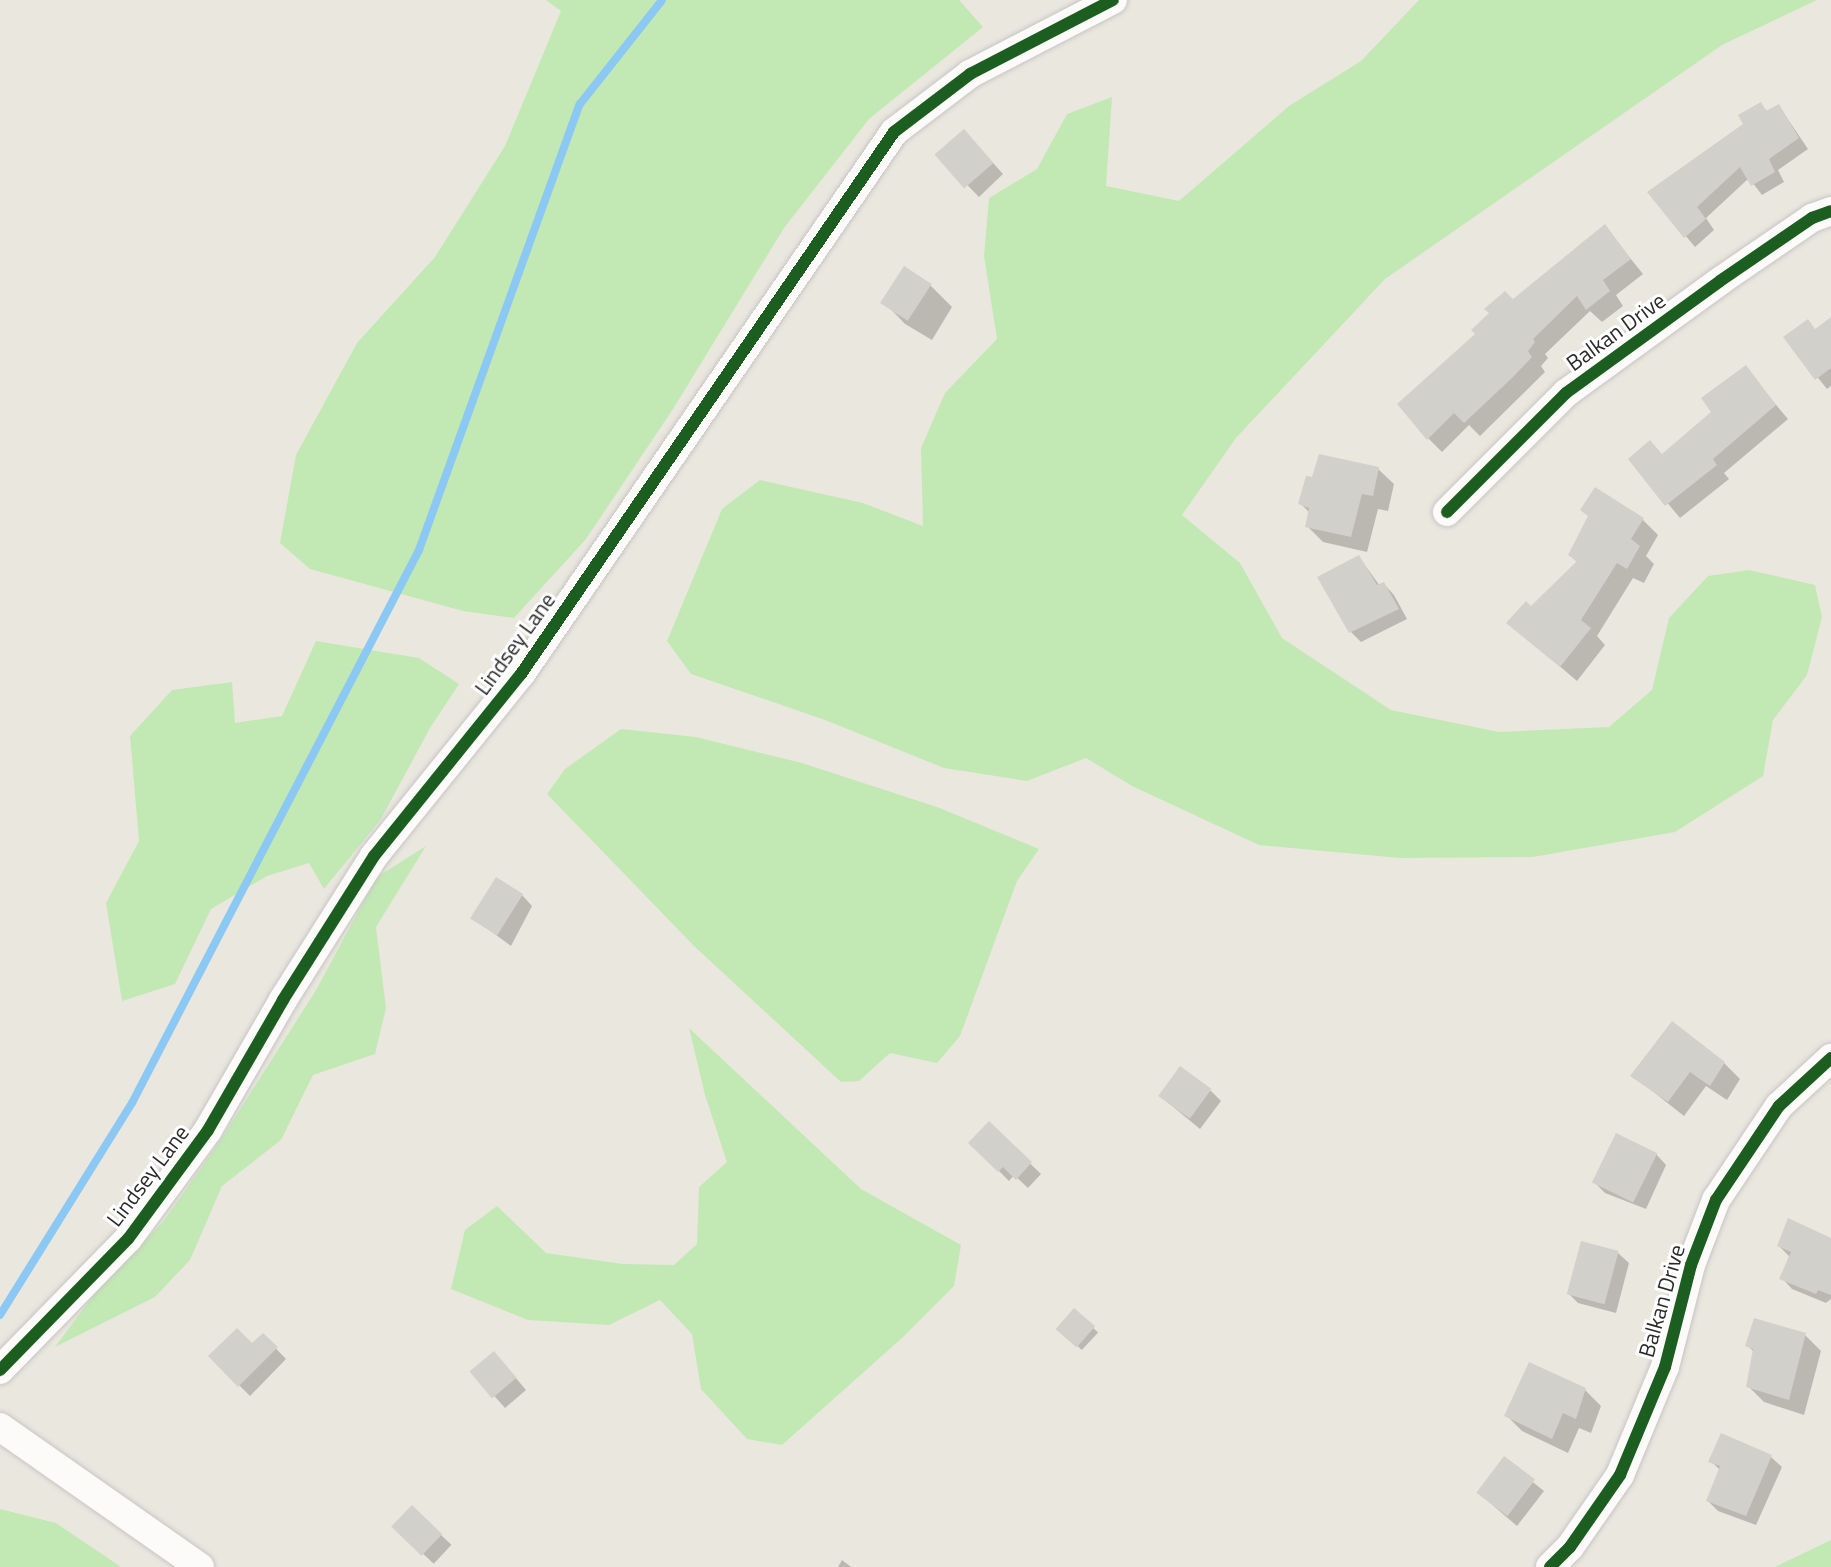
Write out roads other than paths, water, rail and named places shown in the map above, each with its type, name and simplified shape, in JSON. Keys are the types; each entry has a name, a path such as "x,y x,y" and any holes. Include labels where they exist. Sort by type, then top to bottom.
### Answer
{"street":[{"name":"Lindsey Lane","path":"0,1370 128,1239 208,1130 283,1000 374,856 521,674 894,132 970,74 1113,0"},
{"name":"Balkan Drive","path":"1447,512 1566,393 1720,281 1812,218 1831,211"},
{"name":"Balkan Drive","path":"1550,1567 1570,1547 1620,1475 1665,1367 1691,1265 1716,1200 1779,1106 1831,1058"},
{"path":"0,1427 200,1567"}],"waterway":[{"path":"0,1315 132,1103 419,550 580,104 662,0"}]}
